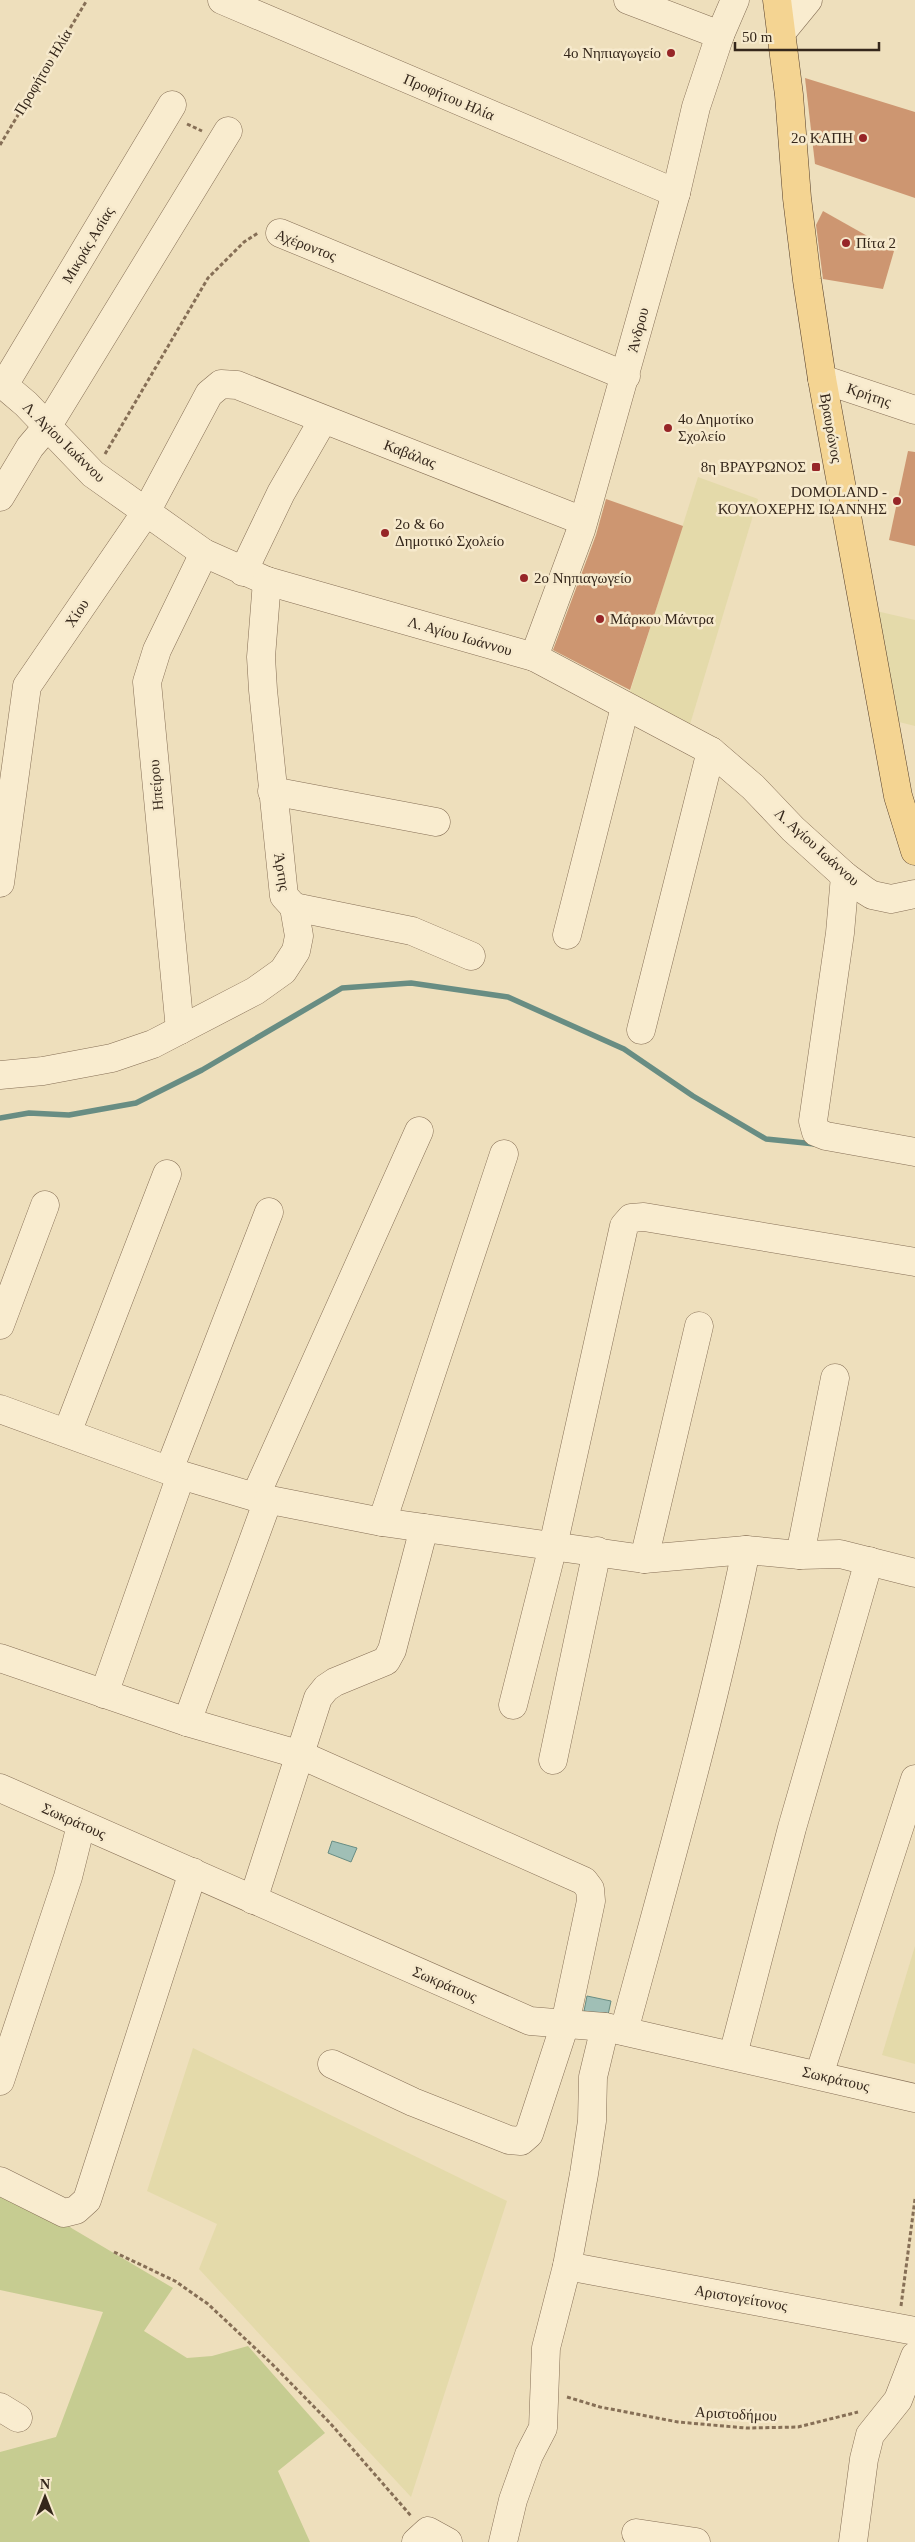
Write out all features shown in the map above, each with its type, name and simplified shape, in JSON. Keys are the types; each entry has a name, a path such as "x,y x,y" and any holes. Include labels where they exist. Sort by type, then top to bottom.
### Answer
{"main road":[{"name":"Βραυρώνος","path":"777,0 789,94 797,198 822,379 898,796 915,851"}],"street":[{"name":"Προφήτου Ηλία","path":"222,0 676,193"},
{"path":"628,0 720,35"},
{"name":"Άνδρου","path":"534,658 583,521 626,376 676,193 696,107 720,35 735,0"},
{"path":"781,33 808,0"},
{"name":"Μικράς Ασίας","path":"2,384 169,110"},
{"path":"0,497 30,447 47,427 225,136"},
{"name":"Αχέροντος","path":"280,233 626,376"},
{"name":"Κρήτης","path":"822,379 915,410"},
{"name":"Λ. Αγίου Ιωάννου","path":"2,384 93,474 204,553 255,576 534,658 711,751 753,787 794,829 845,876 872,895 891,899 915,894"},
{"name":"Χίου","path":"0,883 27,686 146,512 209,394 221,384 237,386"},
{"name":"Καβάλας","path":"237,386 583,521"},
{"path":"255,576 281,493 322,420"},
{"name":"Ηπείρου","path":"180,1030 147,682 157,650 204,553"},
{"name":"Άρτης","path":"0,1075 43,1071 112,1058 153,1044 255,991 284,970 296,951 299,936 294,907 284,896 272,791 255,576"},
{"path":"567,935 625,707"},
{"path":"642,1030 711,751"},
{"path":"272,791 436,822"},
{"path":"845,876 838,942 813,1121 816,1132 826,1136 915,1152"},
{"path":"294,907 412,931 471,956"},
{"path":"187,1722 262,1499 420,1131"},
{"path":"382,1522 504,1154"},
{"path":"67,1433 167,1174"},
{"path":"0,1325 45,1205"},
{"path":"104,1694 175,1472 269,1212"},
{"path":"513,1705 553,1546 624,1226 631,1218 644,1217 915,1262"},
{"path":"644,1559 699,1326"},
{"path":"800,1555 835,1378"},
{"path":"0,1409 175,1472 262,1499 382,1522 644,1559 746,1550 800,1555 840,1554 915,1573"},
{"path":"253,1900 318,1698 326,1688 386,1661 424,1528"},
{"path":"503,2542 513,2500 529,2455 543,2428 546,2348 567,2266 592,2121 593,2077 614,2029 691,1785 733,1617 746,1550"},
{"path":"553,1760 597,1551"},
{"path":"733,2055 792,1828 869,1561"},
{"path":"0,1658 187,1722 301,1754 584,1881 590,1889 592,1901 565,2024 529,2134 521,2141 509,2140 422,2105 332,2064"},
{"path":"819,2075 914,1786"},
{"name":"Σωκράτους","path":"0,1788 530,2021 614,2029 915,2098"},
{"path":"0,2081 68,1877 82,1825"},
{"path":"0,2181 64,2213 76,2210 87,2200 193,1872"},
{"name":"Αριστογείτονος","path":"567,2266 906,2329"},
{"path":"853,2542 864,2460 870,2435 898,2400 915,2356"},
{"path":"636,2533 696,2542"}],"path":[{"name":"Προφήτου Ηλία","path":"0,145 87,0"},
{"path":"169,110 225,136"},
{"name":"Αχέροντος","path":"93,474 208,278 228,256 251,237 269,231 280,233"},
{"path":"906,2329 915,2200"},
{"path":"114,2252 175,2281 208,2304 272,2364 324,2417 431,2538"},
{"name":"Αριστοδήμου","path":"544,2390 600,2407 678,2422 746,2428 798,2427 862,2411"}],"shaded area":[{"path":"698,477 758,499 688,731 629,695"},
{"path":"872,610 915,620 915,726 895,721"},
{"path":"915,1946 915,2064 882,2055"},
{"path":"193,2048 507,2201 411,2497 199,2269 217,2224 147,2191"}],"green space":[{"path":"0,2180 73,2229 173,2288 144,2331 187,2358 212,2356 248,2346 325,2433 278,2471 310,2542 0,2542 0,2452 56,2437 103,2312 0,2290"}],"water":[{"path":"332,1841 357,1848 351,1862 328,1853"},
{"path":"587,1996 611,2001 608,2015 584,2011"}],"building":[{"name":"2ο ΚΑΠΗ","path":"805,78 915,112 915,198 815,164"},
{"name":"Πίτα 2","path":"823,211 894,251 883,289 823,279 816,225"},
{"path":"908,451 915,452 915,546 889,540"},
{"name":"Μάρκου Μάντρα","path":"606,499 683,526 630,690 553,650 596,535"}],"waterway":[{"path":"0,1118 29,1113 69,1115 136,1103 202,1070 342,988 411,983 508,997 624,1049 693,1096 766,1139 815,1144"}],"place":[{"name":"4ο Νηπιαγωγείο","path":"671,53"},
{"name":"2ο ΚΑΠΗ","path":"863,138"},
{"name":"Πίτα 2","path":"846,243"},
{"name":"4ο Δημοτίκο Σχολείο","path":"668,428"},
{"name":"8η ΒΡΑΥΡΩΝΟΣ","path":"816,467"},
{"name":"DOMOLAND - ΚΟΥΛΟΧΕΡΗΣ ΙΩΑΝΝΗΣ","path":"897,501"},
{"name":"2ο & 6ο Δημοτικό Σχολείο","path":"385,533"},
{"name":"2ο Νηπιαγωγείο","path":"524,578"},
{"name":"Μάρκου Μάντρα","path":"600,619"}]}
